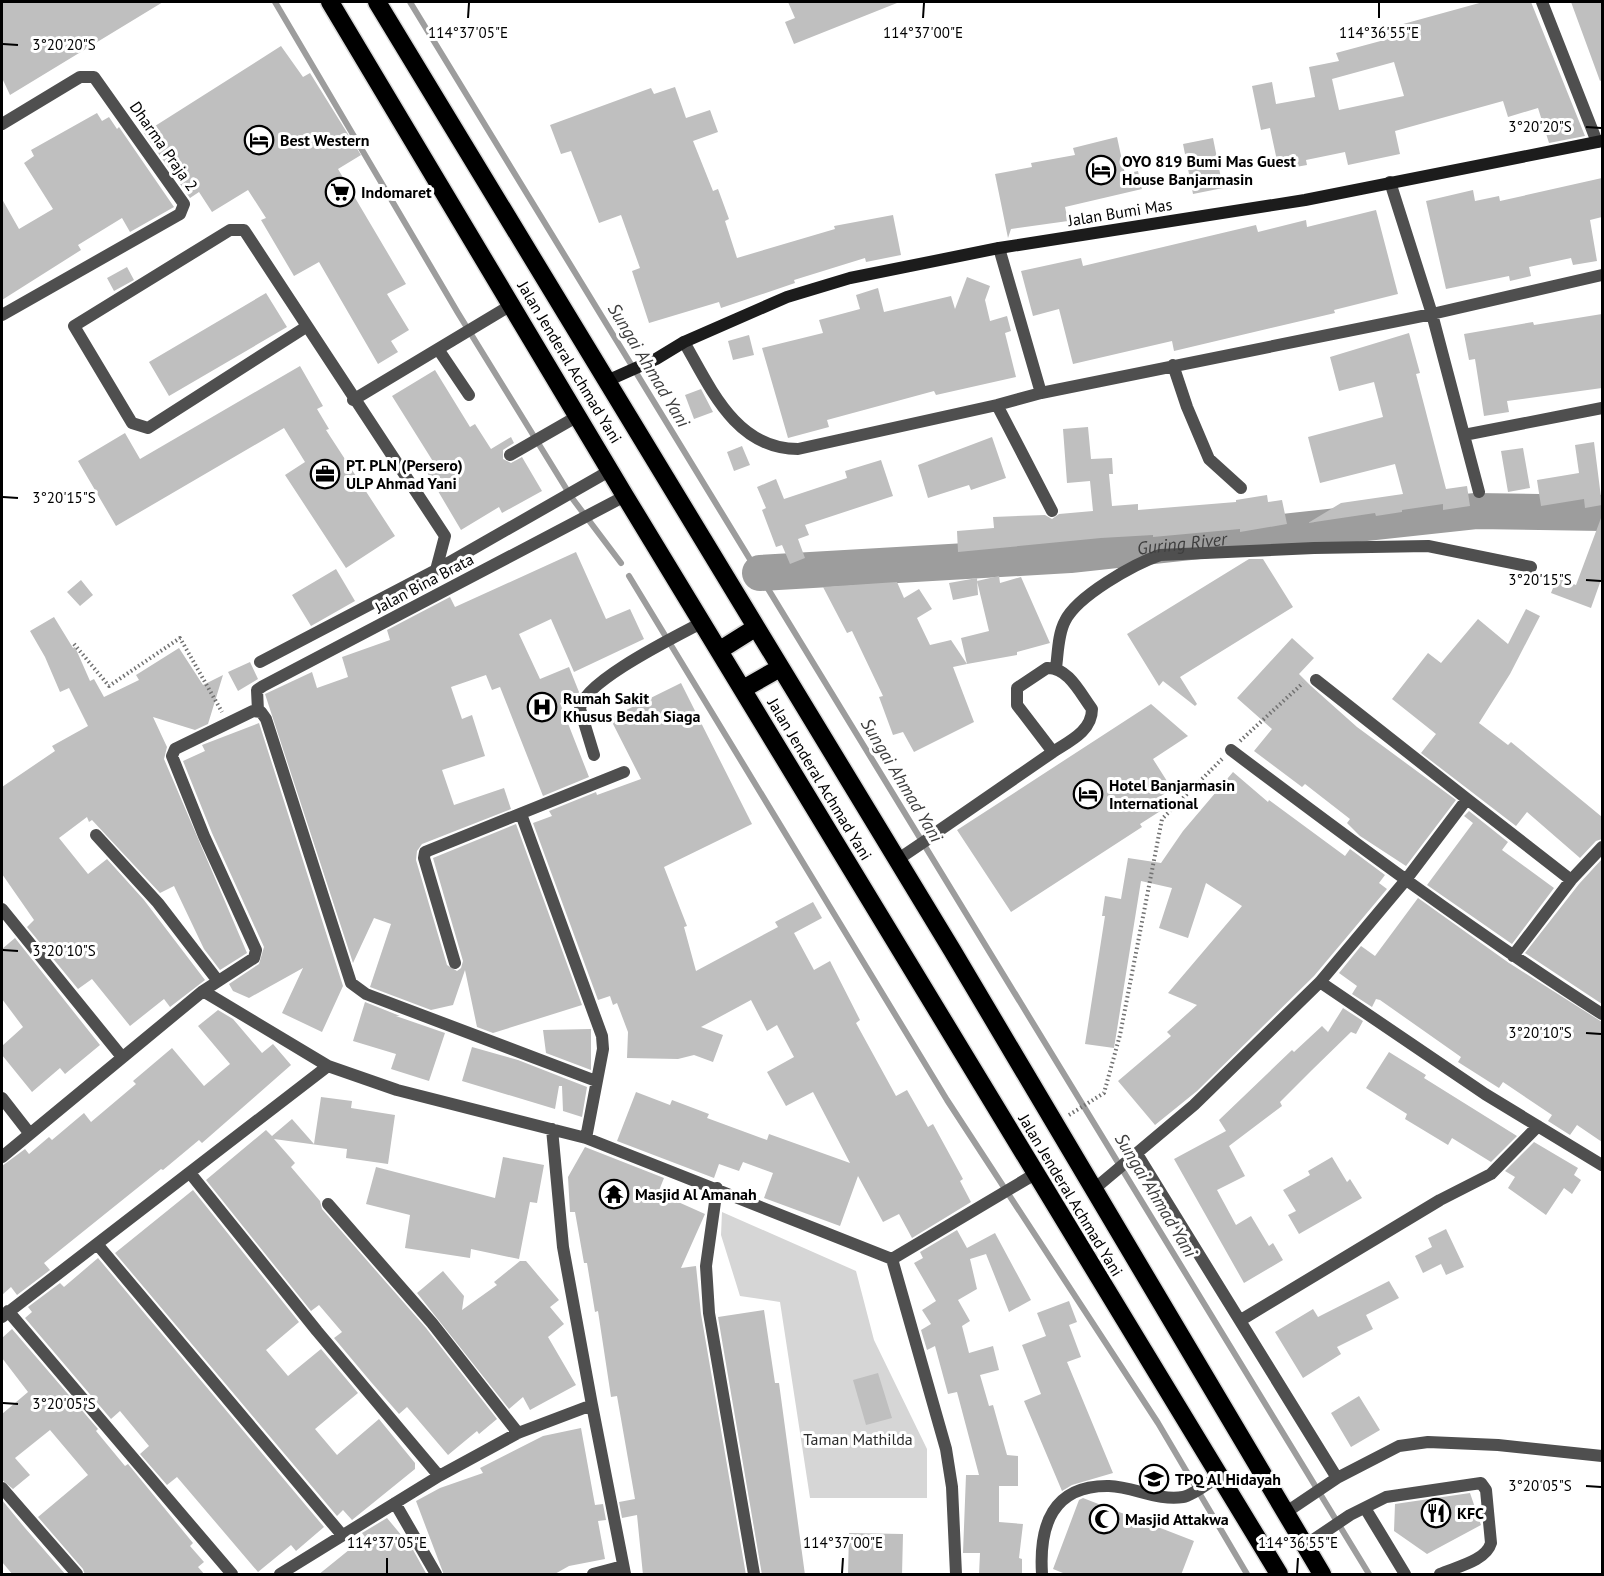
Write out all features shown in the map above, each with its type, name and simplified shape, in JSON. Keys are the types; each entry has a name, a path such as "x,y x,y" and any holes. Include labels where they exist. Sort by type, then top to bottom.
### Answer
{"highway":[{"name":"Jalan Jenderal Achmad Yani","path":"330,2 513,304 625,496 720,650 1030,1177 1212,1480 1279,1575"},
{"name":"Jalan Jenderal Achmad Yani","path":"377,2 609,380 780,668 903,856 1094,1190 1322,1575"},
{"path":"720,650 756,628"},
{"path":"743,689 780,668"}],"street":[{"path":"1542,2 1600,142"},
{"name":"Dharma Praja 2","path":"2,124 80,77 94,76 184,204 180,214 2,315"},
{"name":"Jalan Bumi Mas","path":"609,380 656,359 684,342 787,297 850,278 999,248 1305,200 1600,142"},
{"path":"1390,182 1432,314 1479,492"},
{"path":"306,327 148,428 132,423 74,326 230,230 244,231 248,235 353,400 445,536 436,570"},
{"path":"999,248 1041,393"},
{"path":"684,342 720,405 766,445 779,449 798,449 997,405 1041,393 1432,314 1602,275"},
{"path":"353,400 513,304"},
{"path":"438,349 469,395"},
{"path":"1173,365 1187,407 1209,459 1241,488"},
{"path":"997,405 1052,511"},
{"path":"1464,435 1602,408"},
{"path":"510,455 578,416"},
{"path":"260,663 436,570 611,470"},
{"name":"Jalan Bina Brata","path":"258,711 257,690 263,686 625,496"},
{"path":"1056,668 1064,624 1075,607 1137,563 1161,555 1314,548 1428,546 1531,567"},
{"path":"594,755 579,709 580,701 587,692 610,675 703,622"},
{"path":"903,856 1078,736 1092,718 1092,709 1064,672 1056,668 1047,668 1017,688 1016,696 1017,705 1053,752"},
{"path":"1316,680 1571,880"},
{"path":"2,1157 203,991 254,958 256,950 204,836 172,756 175,749 258,711 266,719 351,983 366,994 596,1081"},
{"path":"1231,750 1405,881 1602,1014"},
{"path":"455,963 424,858 426,852 624,772"},
{"path":"1094,1190 1194,1106 1320,982 1405,881 1467,799"},
{"path":"520,814 602,1036 586,1138"},
{"path":"96,835 158,903 218,981"},
{"path":"1513,956 1571,880 1602,847"},
{"path":"2,909 122,1057"},
{"path":"1320,982 1485,1094 1602,1165"},
{"path":"203,991 328,1066 397,1090 586,1138 892,1259"},
{"path":"232,1575 5,1314 328,1066"},
{"path":"2,1098 30,1134"},
{"path":"1241,1320 1440,1200 1491,1174 1538,1126"},
{"path":"552,1129 563,1248 624,1570 593,1575"},
{"path":"1137,1154 1241,1320 1334,1480"},
{"path":"190,1173 317,1331 439,1476"},
{"path":"892,1259 1030,1177"},
{"path":"717,1188 706,1266 709,1313 754,1575"},
{"path":"328,1204 432,1323 518,1433"},
{"path":"98,1244 342,1535"},
{"path":"892,1259 946,1449 952,1487 956,1575"},
{"path":"280,1575 439,1476 518,1433 592,1405"},
{"path":"1285,1513 1334,1480 1399,1446 1428,1442 1509,1446 1602,1456"},
{"path":"1042,1575 1041,1556 1049,1514 1062,1501 1081,1489 1110,1486 1156,1496 1185,1497 1212,1480"},
{"path":"1304,1546 1350,1515 1386,1497 1476,1482 1485,1486 1491,1543 1489,1549 1482,1556 1440,1575"},
{"path":"2,1488 77,1575"},
{"path":"395,1503 436,1575"},
{"path":"1365,1508 1405,1575"}],"path":[{"path":"74,644 109,686 180,638 229,723"},
{"path":"1077,1109 1104,1093 1120,1035 1162,819 1307,678 1316,680"}],"green space":[{"name":"Taman Mathilda","path":"722,1212 856,1271 874,1340 927,1449 927,1498 810,1498 780,1302 740,1296 721,1235"}],"building":[{"path":"2,2 163,2 10,95 2,78"},
{"path":"788,2 897,3 794,44 785,22 795,18"},
{"path":"1483,2 1531,2 1585,136 1549,143 1538,108 1508,117 1503,101 1395,131 1400,154 1348,165 1345,152 1306,160 1307,165 1279,170 1270,128 1261,130 1252,86 1272,82 1276,104 1315,97 1309,67 1339,61 1336,53 1388,39 1385,29","holes":["1394,62 1404,96 1339,110 1332,79"]},
{"path":"1571,2 1602,2 1602,80 1600,81"},
{"path":"281,46 303,77 310,73 361,155 338,169 406,284 387,294 409,330 391,341 398,352 378,364 319,262 294,276 261,220 266,218 248,190 212,212 199,192 190,198 144,133"},
{"path":"675,87 686,118 710,110 718,132 693,141 713,191 718,189 729,219 725,221 737,258 835,229 834,226 893,215 901,255 866,262 865,258 794,280 795,283 721,308 719,302 649,323 632,271 640,268 621,215 599,223 571,151 561,154 550,125 651,88 654,94"},
{"path":"97,113 102,121 109,117 117,129 119,127 174,207 130,232 122,218 78,245 81,250 2,300 2,199 19,229 53,209 24,163 34,156 31,150"},
{"path":"1117,137 1125,174 1138,171 1142,189 1065,207 1068,221 1011,229 1008,238 995,174 1032,167 1031,163 1075,155 1073,148"},
{"path":"1213,138 1223,188 1193,194 1183,144"},
{"path":"1602,178 1602,217 1590,220 1597,261 1573,265 1571,258 1529,267 1531,276 1510,281 1509,276 1446,289 1426,201 1473,190 1475,201 1499,196 1500,201"},
{"path":"1376,210 1398,294 1334,310 1335,313 1174,351 1172,341 1073,364 1059,309 1033,316 1021,271 1081,258 1083,266 1256,225 1258,232 1306,220 1307,227"},
{"path":"127,267 134,280 114,291 107,278"},
{"path":"967,277 990,286 985,300 990,321 1007,316 1011,331 1005,333 1016,377 936,395 934,391 827,420 829,427 788,438 762,348 823,333 819,320 860,309 856,295 878,288 884,312 951,296 955,309"},
{"path":"266,293 287,327 169,396 149,362"},
{"path":"1602,314 1602,388 1507,401 1509,412 1484,416 1475,359 1469,360 1464,334 1533,322 1534,325"},
{"path":"1409,333 1420,373 1416,374 1446,489 1467,486 1470,506 1443,510 1443,504 1376,516 1375,513 1308,523 1341,503 1403,494 1395,464 1320,483 1308,437 1383,417 1374,382 1339,391 1330,357"},
{"path":"749,335 754,355 733,360 728,341"},
{"path":"300,366 323,406 317,409 329,429 326,430 395,536 346,568 285,475 305,462 284,428 116,526 78,461 125,433 140,459"},
{"path":"435,370 470,427 475,424 491,449 511,437 514,443 503,450 503,459 511,463 522,457 542,491 502,513 499,507 461,530 425,469 434,463 392,396"},
{"path":"701,389 713,412 694,419 685,395"},
{"path":"1088,427 1091,459 1112,458 1113,474 1109,474 1112,506 1138,504 1138,510 1236,502 1236,500 1267,495 1268,502 1282,500 1287,524 1240,532 1240,529 1153,537 1153,535 1101,538 958,552 957,531 994,528 993,517 1045,515 1052,519 1059,514 1093,511 1090,481 1067,483 1063,429"},
{"path":"992,437 1006,478 971,490 969,485 928,498 918,465"},
{"path":"1594,442 1602,505 1585,508 1584,499 1541,506 1537,480 1579,473 1575,445"},
{"path":"742,446 750,465 734,471 727,452"},
{"path":"1523,448 1530,488 1508,492 1501,451"},
{"path":"881,460 893,496 805,525 809,535 798,539 805,558 790,564 782,545 776,547 762,510 766,508 757,487 776,479 784,499 847,478 845,471"},
{"path":"1601,518 1602,577 1591,608 1551,593 1557,578 1576,585"},
{"path":"576,552 606,619 630,609 644,639 574,672 551,619 519,634 540,679 569,667 579,692 577,696 560,703 589,777 543,796 500,687 492,690 486,675 451,687 462,719 472,715 485,756 442,770 454,805 504,788 511,809 422,844 417,851 416,860 447,965 457,971 461,968 463,961 433,858 516,824 582,1005 493,1033 477,1027 465,970 453,1005 431,1010 370,987 391,924 374,918 353,963 265,694 312,672 317,688 348,677 342,657 390,640 387,630 450,597 455,607"},
{"path":"1249,559 1263,559 1293,607 1180,677 1197,704 1195,706 1163,681 1159,686 1127,634"},
{"path":"336,569 355,601 311,626 292,595"},
{"path":"999,576 1000,583 1021,577 1050,643 1017,652 1017,655 967,664 961,638 989,631 977,581"},
{"path":"977,578 978,595 953,600 949,583"},
{"path":"81,580 93,595 80,606 67,592"},
{"path":"897,582 904,598 919,589 932,609 917,618 930,645 951,640 967,664 953,667 974,722 914,752 903,732 893,735 879,697 883,696 852,631 847,633 823,587"},
{"path":"1526,609 1540,616 1510,674 1479,723 1508,745 1511,742 1602,817 1602,839 1596,841 1580,858 1527,812 1516,826 1421,753 1436,734 1392,699 1428,653 1441,663 1478,619 1508,644"},
{"path":"54,617 73,648 75,647 90,681 94,679 104,697 139,680 136,675 179,648 203,685 223,675 208,724 195,730 153,717 167,747 164,759 247,953 220,970 204,949 174,886 160,893 92,820 89,822 87,817 59,838 88,874 107,859 144,900 205,980 170,1007 164,999 130,1026 92,979 78,989 27,927 34,920 2,874 2,787 55,751 52,746 88,726 69,688 60,692 45,657 30,631"},
{"path":"1292,638 1314,658 1299,674 1311,686 1357,727 1456,800 1406,866 1360,836 1347,823 1350,819 1305,784 1302,787 1254,751 1272,729 1237,698"},
{"path":"250,662 258,679 238,691 228,672"},
{"path":"681,683 752,824 664,867 687,926 684,927 696,971 778,927 775,922 813,902 822,918 794,933 814,970 830,961 860,1020 856,1023 896,1096 907,1090 928,1127 933,1124 963,1179 960,1181 971,1202 912,1238 899,1214 883,1222 858,1176 840,1226 764,1198 773,1173 743,1162 739,1171 719,1164 714,1178 617,1141 636,1092 670,1105 672,1100 709,1114 707,1118 767,1140 769,1134 850,1163 813,1092 786,1106 767,1072 794,1057 777,1025 767,1031 751,1000 701,1027 723,1035 713,1062 694,1055 678,1059 627,1058 628,1032 617,1003 613,1005 610,996 598,1000 533,823 552,816 549,811 596,792 597,795 641,779 610,718"},
{"name":"Hotel Banjarmasin International","path":"1151,704 1188,736 1153,759 1172,789 1156,799 1162,810 1140,824 1142,827 1011,912 957,830"},
{"path":"259,723 343,986 322,1032 282,1013 303,968 249,998 233,991 229,984 259,964 264,947 212,833 183,761 205,751 202,745"},
{"path":"1233,772 1268,802 1269,800 1345,856 1350,849 1385,875 1379,883 1387,889 1314,976 1197,1091 1155,1125 1118,1081 1171,1036 1167,1032 1197,1005 1168,993 1242,906 1206,883 1188,938 1159,928 1172,888 1141,881 1114,1048 1085,1044 1105,916 1102,916 1105,896 1121,899 1128,858 1161,863 1183,831"},
{"path":"1469,811 1508,842 1502,850 1554,888 1512,944 1427,885 1473,823 1464,816"},
{"path":"1602,859 1602,1004 1525,953 1579,884"},
{"path":"1418,898 1509,963 1602,1022 1602,1142 1577,1125 1570,1135 1548,1121 1552,1115 1503,1082 1499,1088 1458,1062 1461,1057 1380,1000 1376,999 1372,1007 1352,994 1357,986 1339,973 1361,946 1375,956"},
{"path":"15,938 100,1045 65,1074 60,1068 32,1092 2,1055 2,1046 23,1027 2,999 2,949"},
{"path":"365,1002 400,1016 396,1016 445,1033 429,1081 391,1069 396,1054 353,1041"},
{"path":"1343,1008 1363,1021 1356,1034 1351,1032 1280,1102 1282,1106 1229,1146 1245,1176 1217,1190 1236,1225 1251,1216 1269,1246 1273,1243 1283,1260 1244,1283 1174,1159 1226,1131 1219,1120 1292,1050 1294,1052 1322,1026 1328,1032"},
{"path":"218,1010 233,1019 262,1053 273,1044 291,1065 202,1143 199,1140 44,1263 50,1270 17,1295 11,1287 2,1295 2,1166 25,1149 29,1154 49,1137 52,1140 84,1113 91,1122 136,1084 133,1081 172,1048 204,1086 230,1064 198,1026"},
{"path":"591,1029 591,1070 546,1053 543,1030"},
{"path":"472,1047 518,1060 587,1087 582,1117 563,1111 562,1086 559,1086 555,1109 462,1081"},
{"path":"1389,1052 1426,1075 1424,1078 1517,1136 1491,1162 1452,1138 1448,1145 1405,1119 1407,1114 1366,1088"},
{"path":"321,1097 352,1101 351,1108 395,1115 388,1164 346,1158 347,1149 274,1139 295,1163 291,1167 320,1201 322,1209 426,1328 497,1419 479,1434 477,1431 448,1455 407,1407 399,1414 334,1338 342,1332 319,1305 311,1311 206,1180 266,1130 272,1136 292,1119 314,1144"},
{"path":"1534,1142 1578,1168 1574,1175 1581,1180 1572,1194 1564,1188 1546,1215 1508,1188 1515,1177 1505,1171"},
{"path":"585,1147 664,1178 658,1193 705,1214 681,1268 696,1266 701,1314 746,1575 643,1575 637,1515 622,1518 619,1502 635,1499 617,1396 611,1397 598,1311 595,1312 575,1212 570,1212 568,1177"},
{"path":"503,1157 544,1165 537,1203 530,1202 519,1259 471,1249 470,1258 405,1248 410,1215 366,1204 376,1167 495,1198"},
{"path":"1332,1157 1347,1182 1350,1179 1362,1198 1299,1234 1288,1215 1296,1211 1283,1190 1310,1175 1308,1171"},
{"path":"193,1190 299,1322 266,1350 288,1376 321,1349 358,1393 315,1429 337,1455 379,1419 415,1463 415,1469 352,1520 343,1510 337,1516 115,1253"},
{"path":"1446,1229 1464,1267 1446,1275 1441,1264 1423,1273 1415,1256 1432,1247 1428,1238"},
{"path":"957,1230 967,1248 995,1233 1031,1300 1009,1312 986,1254 970,1259 977,1289 958,1300 970,1321 962,1326 969,1353 993,1346 999,1370 980,1375 989,1406 993,1405 1007,1455 1018,1456 1018,1486 999,1486 999,1522 1023,1524 1019,1558 1022,1559 1022,1575 979,1575 980,1553 963,1553 966,1475 979,1475 957,1392 948,1394 935,1346 927,1350 921,1330 931,1324 922,1310 936,1301 914,1263 923,1258 920,1252"},
{"path":"98,1258 324,1527 296,1551 291,1545 258,1572 177,1477 167,1485 140,1454 149,1446 120,1411 111,1419 25,1318 32,1312 28,1307 60,1283 64,1287"},
{"path":"520,1261 526,1261 559,1300 550,1307 564,1324 548,1337 576,1385 530,1410 523,1397 509,1409 417,1293 443,1271 464,1296 462,1310 497,1285 494,1282"},
{"path":"1389,1281 1399,1298 1366,1315 1373,1329 1337,1347 1341,1354 1303,1378 1275,1332 1313,1309 1318,1317"},
{"path":"1069,1301 1077,1322 1069,1325 1081,1357 1067,1362 1113,1473 1072,1485 1062,1491 1024,1401 1041,1394 1022,1345 1046,1336 1037,1313"},
{"path":"764,1310 775,1383 779,1383 805,1575 762,1575 718,1317"},
{"path":"12,1329 98,1429 96,1431 125,1466 128,1464 193,1543 190,1546 204,1562 198,1567 205,1575 85,1575 83,1569 38,1517 88,1475 50,1430 15,1458 30,1475 13,1489 2,1480 2,1414 28,1392 2,1358 2,1338"},
{"path":"878,1373 892,1418 866,1425 853,1380"},
{"path":"1359,1396 1380,1430 1351,1447 1331,1413"},
{"path":"581,1428 595,1505 603,1504 606,1520 598,1521 605,1559 569,1566 553,1575 444,1575 416,1501 440,1488 483,1473 480,1468 543,1436"},
{"name":"KFC","path":"1470,1493 1481,1525 1427,1554 1394,1531 1395,1504"},
{"name":"Masjid Attakwa","path":"1083,1498 1194,1541 1181,1575 1068,1575 1053,1569 1079,1500"},
{"path":"2,1500 66,1575 13,1575 2,1562"},
{"path":"387,1518 412,1548 427,1575 318,1575 365,1537 362,1533"},
{"path":"849,1533 903,1534 902,1575 848,1575"}],"waterway":[{"name":"Sungai Ahmad Yani","path":"275,2 458,313 572,498 621,563"},
{"name":"Sungai Ahmad Yani","path":"410,2 1369,1574"},
{"name":"Guring River","path":"760,573 1070,555 1476,511 1602,513"},
{"name":"Sungai Ahmad Yani","path":"629,576 947,1100 1158,1423 1247,1574"}],"place":[{"name":"Best Western","path":"259,140"},
{"name":"OYO 819 Bumi Mas Guest House Banjarmasin","path":"1101,170"},
{"name":"Indomaret","path":"340,192"},
{"name":"PT. PLN (Persero) ULP Ahmad Yani","path":"325,474"},
{"name":"Rumah Sakit Khusus Bedah Siaga","path":"542,707"},
{"name":"Hotel Banjarmasin International","path":"1088,794"},
{"name":"Masjid Al Amanah","path":"614,1194"},
{"name":"TPQ Al Hidayah","path":"1154,1479"},
{"name":"KFC","path":"1436,1513"},
{"name":"Masjid Attakwa","path":"1104,1519"}]}
